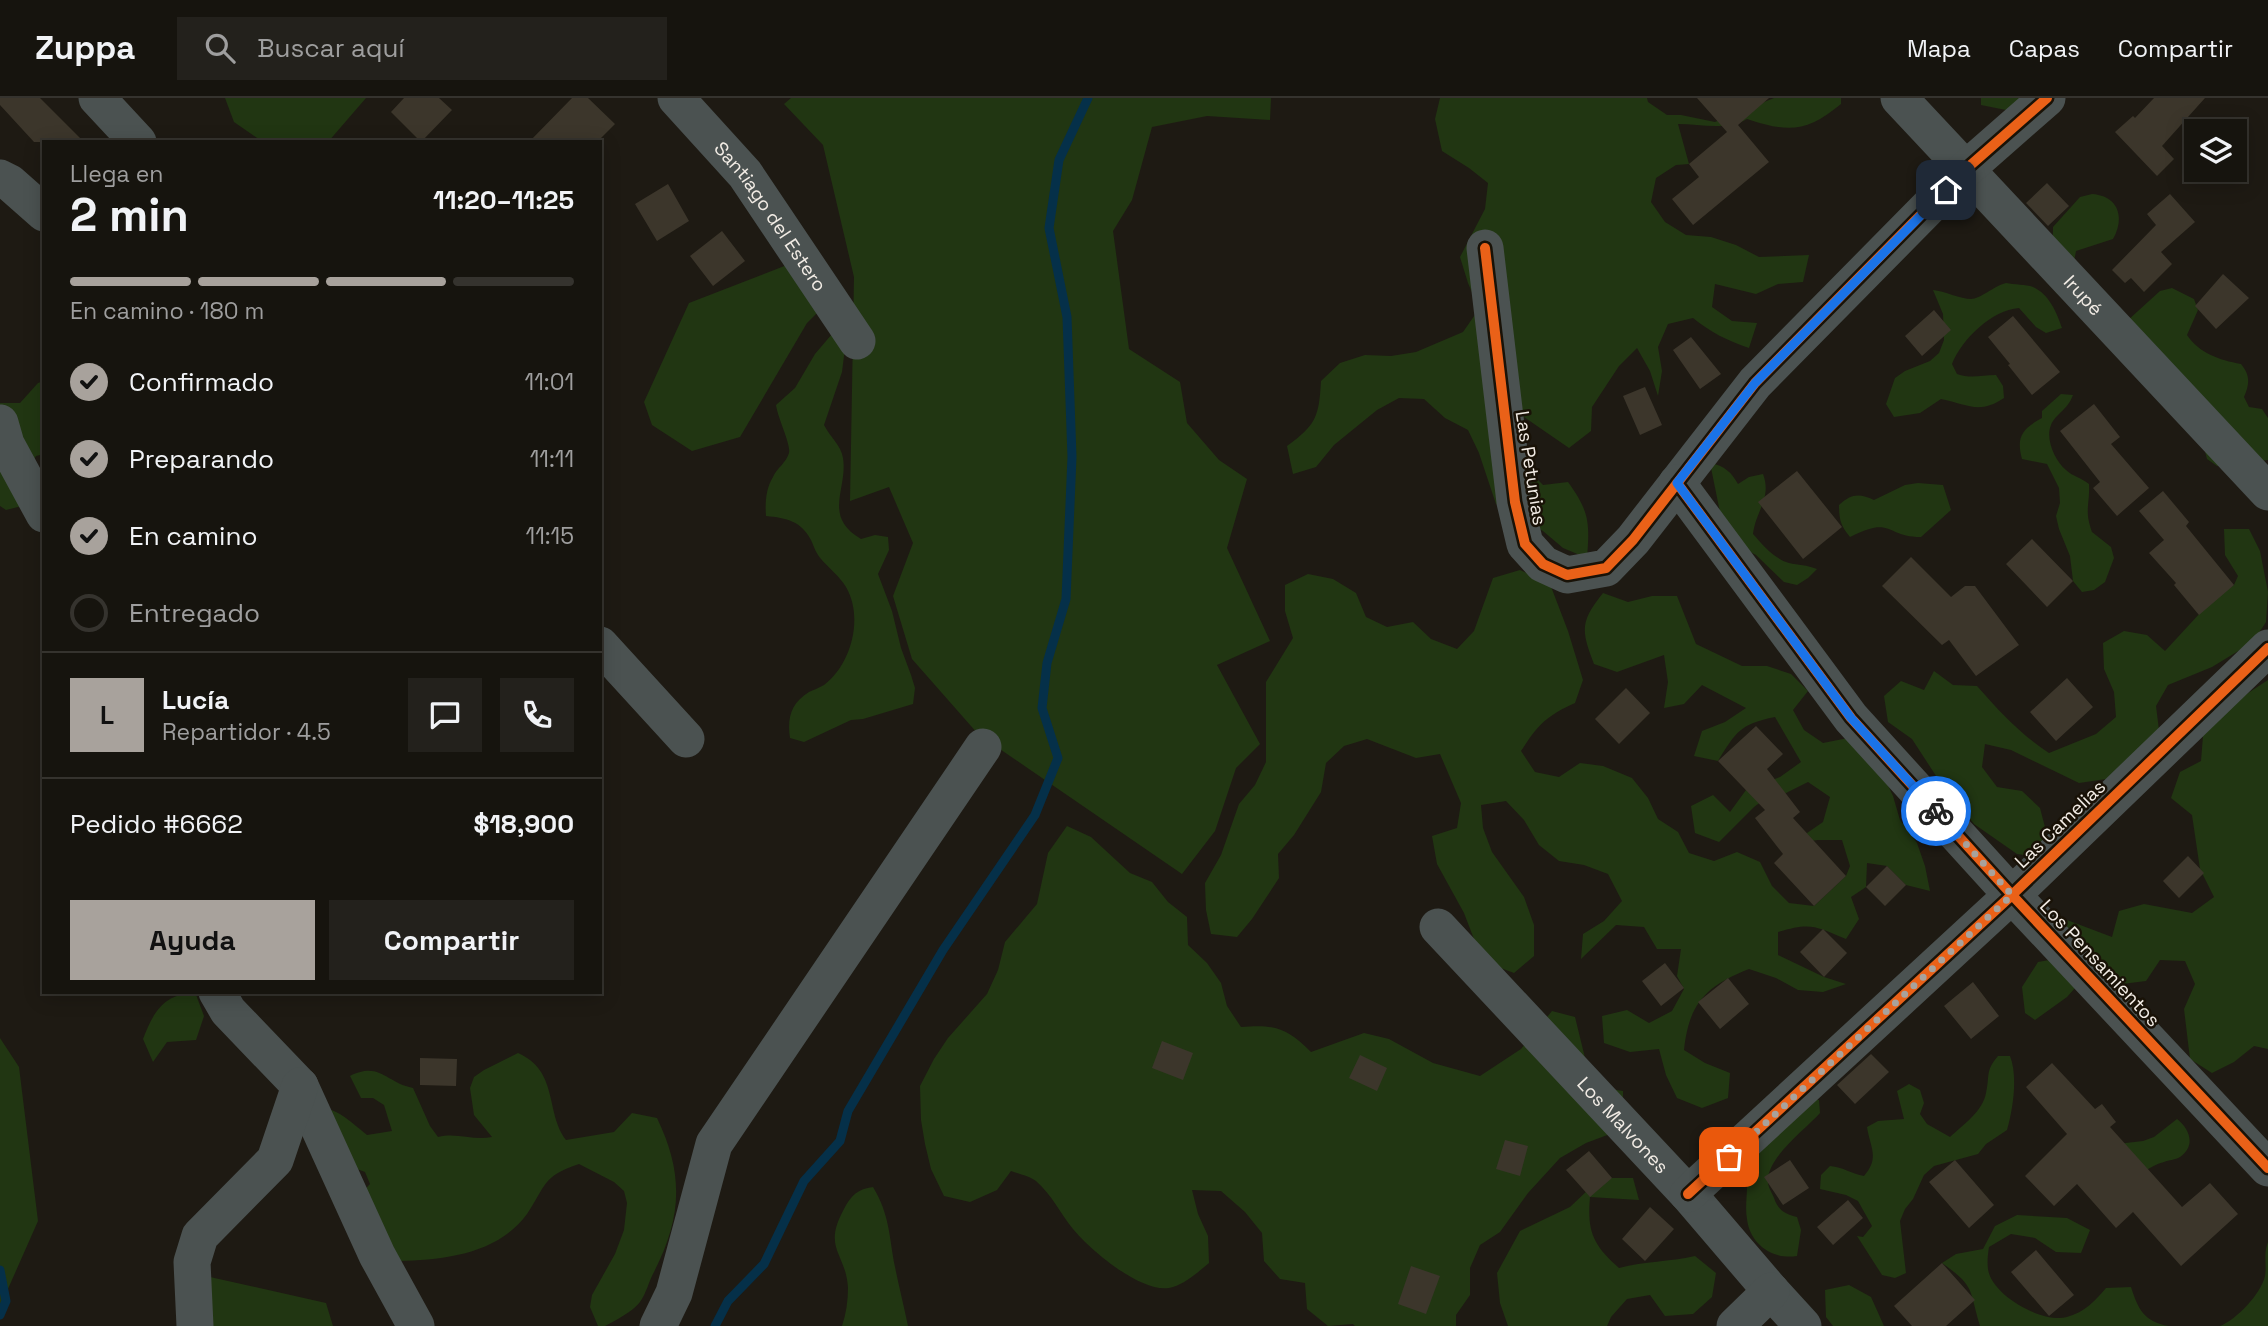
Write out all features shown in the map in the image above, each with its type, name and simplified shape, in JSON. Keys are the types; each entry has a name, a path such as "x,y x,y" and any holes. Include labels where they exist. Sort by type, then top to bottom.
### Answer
{"street":[{"path":"97,98 136,140"},
{"name":"Santiago del Estero","path":"676,98 745,174 857,341"},
{"name":"Irupé","path":"1899,98 2268,492"},
{"name":"Las Petunias","path":"1485,248 1515,502 1525,544 1543,564 1567,575 1606,568 1633,540 1755,383 1965,170 2046,98"},
{"path":"0,178 10,183 42,211"},
{"path":"0,423 6,444 42,510"},
{"name":"Los Pensamientos","path":"1677,483 1851,718 2012,895 2268,1168"},
{"path":"602,647 686,739"},
{"name":"Las Camelias","path":"1688,1194 2012,895 2268,648"},
{"path":"658,1326 674,1293 714,1144 983,747"},
{"name":"Los Malvones","path":"1438,927 1688,1194 1803,1326"},
{"path":"218,994 228,1011 300,1086 377,1255 416,1326"},
{"path":"195,1326 192,1262 200,1236 275,1160 300,1086"},
{"path":"1735,1326 1771,1292"}],"green space":[{"path":"225,98 366,98 330,140 260,140 234,122"},
{"path":"791,98 1271,98 1270,120 1207,116 1152,127 1132,200 1113,231 1129,349 1180,382 1187,423 1219,460 1247,479 1227,548 1270,641 1217,665 1260,744 1236,768 1215,831 1182,874 978,734 912,659 893,596 913,543 889,487 850,501 854,277 823,145 784,104"},
{"path":"1440,98 1647,98 1648,102 1667,115 1715,122 1774,98 1841,98 1841,104 1829,113 1807,125 1797,127 1786,128 1747,119 1722,126 1678,124 1689,164 1676,165 1656,178 1651,202 1665,222 1686,235 1711,237 1736,245 1759,257 1809,255 1803,282 1778,284 1756,294 1715,284 1712,307 1732,321 1757,323 1749,348 1720,336 1693,318 1668,324 1658,347 1662,371 1658,396 1650,371 1637,348 1619,366 1592,407 1591,431 1569,448 1524,417 1515,438 1525,467 1543,485 1568,482 1575,492 1587,517 1587,558 1563,548 1543,531 1496,504 1479,453 1468,430 1445,418 1424,399 1399,398 1377,410 1334,445 1316,467 1293,474 1287,446 1310,426 1317,412 1321,381 1340,363 1365,355 1391,356 1416,352 1463,332 1479,309 1460,257 1485,209 1488,183 1442,151 1435,119"},
{"path":"1981,98 2029,98 2006,110 1981,105"},
{"path":"2092,194 2114,204 2119,223 2113,239 2076,251 2067,299 2056,293 2052,281 2053,227 2080,197"},
{"path":"787,265 841,289 807,323 740,437 692,451 652,425 644,402 689,303"},
{"path":"2006,283 2030,286 2044,294 2052,304 2062,328 2046,333 2036,327 2019,308 1999,314 1970,336 1952,364 1957,374 1972,377 1996,375 2003,386 2004,398 1980,407 1941,399 1920,413 1894,417 1886,404 1895,378 1930,361 1939,353 1944,340 1943,314 1933,290 1971,299"},
{"path":"2172,288 2194,299 2198,310 2187,335 2197,347 2210,355 2241,364 2246,372 2248,383 2244,397 2249,407 2262,409 2268,418 2268,460 2217,466 2207,459 2203,444 2127,321 2160,291"},
{"path":"832,334 845,348 842,372 824,425 843,458 839,511 849,530 861,539 875,535 888,537 889,550 878,574 915,688 913,704 851,720 804,742 790,738 789,724 794,706 803,696 824,685 841,666 852,640 854,613 846,587 819,557 807,534 793,522 766,516 766,501 771,481 789,453 776,405 795,388 815,354"},
{"path":"42,382 42,454 36,456 23,478 30,504 6,510 0,506 0,403 20,403"},
{"path":"2061,394 2073,395 2051,425 2049,437 2052,449 2066,470 2089,484 2088,513 2092,532 2111,547 2114,558 2105,582 2094,590 2082,592 2073,581 2070,556 2056,516 2060,503 2059,488 2047,464 2022,459 2020,451 2022,434 2042,418 2042,411"},
{"path":"1710,463 1727,470 1738,484 1749,477 1763,474 1765,497 1753,534 1778,558 1817,569 1808,578 1797,585 1784,582 1756,555 1745,549 1721,517"},
{"path":"1905,485 1943,485 1951,510 1921,537 1882,527 1850,537 1844,529 1839,505 1847,499 1864,496 1874,500"},
{"path":"2224,529 2249,529 2260,551 2268,592 2266,622 2253,642 2212,667 2168,685 2156,706 2159,730 2106,779 2079,783 2011,750 1985,744 1982,767 1997,787 2022,791 2040,808 2046,831 2041,857 2017,854 1974,824 1940,782 1912,739 1888,722 1884,696 1901,681 1924,690 1934,671 1953,685 1977,686 2019,730 2049,753 2096,734 2116,717 2114,692 2104,669 2103,643 2124,631 2147,635 2165,651 2213,599 2234,585 2238,576 2225,555"},
{"path":"1520,570 1550,584 1583,680 1575,703 1544,722 1521,751 1535,772 1559,777 1580,763 1603,766 1632,778 1648,798 1658,819 1678,832 1689,853 1714,861 1737,852 1760,862 1772,886 1789,903 1814,906 1846,876 1850,866 1842,840 1793,843 1769,837 1807,833 1823,822 1830,797 1808,782 1786,793 1774,792 1754,807 1719,842 1695,833 1691,806 1713,795 1730,812 1746,790 1780,777 1801,762 1775,717 1746,726 1718,761 1694,756 1702,731 1725,722 1746,708 1702,685 1684,704 1664,708 1668,682 1664,655 1617,672 1594,664 1585,627 1590,612 1603,593 1628,602 1652,596 1677,596 1696,644 1742,666 1767,666 1791,674 1808,691 1793,710 1804,730 1823,743 1848,738 1882,773 1900,820 1917,843 1925,866 1930,891 1906,885 1887,866 1867,863 1866,887 1851,897 1859,919 1846,939 1806,926 1778,932 1778,955 1824,977 1846,984 1823,992 1798,990 1776,978 1749,969 1721,982 1702,998 1690,1020 1684,1050 1705,1063 1730,1073 1728,1098 1702,1108 1677,1098 1666,1075 1659,1049 1630,1052 1604,1043 1602,1016 1627,1010 1649,1023 1672,1011 1684,989 1677,976 1681,949 1657,949 1644,927 1616,925 1581,959 1583,934 1604,921 1622,901 1608,874 1584,865 1559,861 1539,845 1524,820 1506,801 1481,805 1483,828 1492,852 1524,897 1534,925 1534,956 1514,973 1490,964 1474,939 1464,913 1437,864 1432,836 1457,828 1461,803 1440,754 1416,758 1367,739 1344,746 1326,763 1321,792 1294,835 1278,854 1279,878 1252,919 1237,937 1211,934 1206,910 1205,883 1221,855 1239,804 1255,785 1266,762 1266,682 1293,638 1285,611 1285,585 1308,574 1333,579 1356,593 1366,617 1387,627 1413,622 1431,639 1457,649 1474,631 1493,578"},
{"path":"2268,680 2268,1049 2254,1046 2234,1062 2212,1073 2190,1059 2184,1009 2195,984 2185,961 2160,960 2146,981 2122,984 2105,966 2080,963 2062,945 2067,920 2112,937 2119,911 2144,904 2192,913 2214,897 2200,869 2192,815 2171,798 2180,772 2201,761 2203,736 2239,699"},
{"path":"1067,826 1091,837 1130,873 1152,882 1168,902 1187,917 1188,945 1207,963 1221,983 1227,1006 1241,1027 1263,1026 1280,1029 1311,1052 1364,1033 1389,1039 1433,1063 1480,1076 1521,1049 1552,1011 1575,1017 1587,1066 1599,1087 1623,1091 1623,1115 1610,1134 1586,1143 1560,1158 1528,1193 1500,1232 1480,1245 1470,1268 1470,1295 1456,1315 1456,1326 1328,1326 1307,1309 1305,1283 1280,1279 1264,1261 1262,1233 1245,1212 1221,1191 1192,1190 1198,1214 1208,1236 1209,1263 1183,1283 1161,1288 1133,1278 1104,1259 1081,1238 1047,1192 1031,1178 1011,1171 997,1190 970,1202 944,1196 931,1169 925,1144 920,1086 948,1038 987,994 998,970 1005,942 1037,904 1048,853"},
{"path":"2055,959 2075,988 2035,1020 2025,1013 2022,987 2038,962"},
{"path":"196,994 204,1016 196,1040 167,1042 153,1062 143,1039 161,1006 175,997"},
{"path":"0,1038 19,1067 38,1221 0,1307"},
{"path":"518,1053 540,1070 550,1093 555,1117 566,1140 614,1132 632,1113 657,1118 666,1138 672,1158 676,1195 670,1233 640,1302 605,1326 598,1326 590,1307 592,1295 615,1254 624,1230 627,1203 624,1191 614,1182 579,1164 567,1168 546,1183 527,1214 501,1238 486,1246 452,1256 399,1261 353,1202 370,1184 365,1172 341,1163 313,1104 343,1116 367,1135 392,1131 384,1105 373,1098 361,1098 350,1076 360,1072 376,1072 413,1088 430,1126 438,1137 492,1137 474,1115 470,1088 474,1077"},
{"path":"1998,1056 2010,1056 2014,1073 2013,1103 2007,1130 1986,1144 1978,1154 1934,1166 1924,1175 1900,1221 1906,1273 1895,1278 1882,1275 1857,1236 1863,1237 1872,1226 1858,1201 1846,1195 1820,1189 1821,1175 1830,1166 1864,1176 1873,1158 1867,1127 1878,1121 1904,1119 1897,1091 1909,1084 1920,1090 1924,1103 1920,1114 1927,1124 1950,1137 1981,1106 1990,1070"},
{"path":"1799,1095 1819,1100 1820,1113 1773,1163 1768,1182 1778,1206 1797,1217 1801,1230 1797,1256 1788,1257 1771,1253 1764,1248 1749,1228 1746,1215 1746,1165 1753,1147"},
{"path":"2177,1119 2188,1133 2190,1143 2185,1153 2178,1158 2143,1172 2117,1144 2154,1137"},
{"path":"1612,1178 1633,1178 1639,1200 1590,1197 1591,1229 1603,1252 1619,1268 1695,1256 1716,1273 1712,1297 1693,1314 1665,1316 1650,1295 1627,1299 1611,1317 1607,1326 1508,1326 1500,1303 1497,1273 1520,1231 1570,1207 1589,1189"},
{"path":"873,1187 886,1217 908,1326 842,1326 848,1288 835,1233 849,1200 859,1191"},
{"path":"2017,1215 2067,1218 2090,1230 2081,1253 2056,1252 2035,1238 2011,1234 1989,1247 1988,1266 1991,1279 2008,1297 2032,1312 2057,1318 2073,1315 2084,1309 2106,1288 2131,1287 2143,1313 2160,1324 2169,1326 1980,1326 1970,1290 1961,1278 1942,1263 1956,1254 1983,1249 1995,1226"},
{"path":"2268,1242 2268,1326 2220,1326 2240,1312 2259,1291 2265,1276"},
{"path":"210,1277 326,1303 333,1326 195,1326"},
{"path":"1849,1285 1871,1297 1884,1326 1833,1326 1826,1317 1825,1290"}],"building":[{"path":"0,98 40,98 82,140 34,142 0,105"},
{"path":"404,98 439,98 452,110 423,140 419,140 391,112"},
{"path":"572,98 588,98 615,124 599,140 531,140"},
{"path":"1697,98 1769,98 1738,125 1769,162 1693,225 1672,199 1699,177 1689,164 1727,132"},
{"path":"2154,98 2205,98 2162,146 2174,159 2157,176 2115,132 2133,116 2135,118"},
{"path":"2047,183 2069,206 2048,226 2026,203"},
{"path":"668,184 689,221 657,241 635,204"},
{"path":"2170,194 2195,222 2161,252 2172,264 2144,292 2131,278 2125,283 2112,270 2156,225 2147,214"},
{"path":"722,231 745,261 713,286 690,256"},
{"path":"2223,274 2249,298 2216,329 2195,306"},
{"path":"1934,310 1951,330 1922,356 1905,336"},
{"path":"2013,316 2060,372 2032,395 1988,337"},
{"path":"1691,337 1721,374 1700,389 1673,350"},
{"path":"1645,387 1662,425 1640,435 1623,396"},
{"path":"2094,404 2120,437 2111,444 2149,488 2117,516 2093,488 2100,482 2060,431"},
{"path":"1797,471 1842,527 1803,559 1758,502"},
{"path":"2163,491 2189,522 2186,526 2234,585 2199,615 2174,585 2176,583 2149,553 2164,540 2139,511"},
{"path":"2032,539 2073,581 2047,607 2006,564"},
{"path":"1911,557 1951,597 1965,586 1975,586 2019,645 1976,676 1949,640 1942,645 1882,586"},
{"path":"2067,678 2093,707 2056,741 2030,712"},
{"path":"1626,688 1650,713 1619,744 1595,719"},
{"path":"1756,726 1783,754 1767,769 1800,812 1793,818 1846,876 1814,906 1774,863 1783,854 1755,818 1765,810 1718,761"},
{"path":"2188,856 2204,873 2179,898 2163,881"},
{"path":"1887,866 1906,885 1885,906 1866,887"},
{"path":"1823,929 1847,953 1824,977 1800,952"},
{"path":"1665,963 1684,988 1661,1006 1642,981"},
{"path":"1728,978 1749,1004 1720,1029 1698,1002"},
{"path":"1973,982 1999,1016 1971,1039 1944,1006"},
{"path":"1162,1041 1193,1053 1183,1080 1152,1068"},
{"path":"1871,1054 1889,1072 1855,1104 1837,1085"},
{"path":"1360,1055 1387,1068 1377,1091 1349,1078"},
{"path":"420,1058 457,1059 456,1086 420,1085"},
{"path":"2052,1063 2095,1109 2102,1104 2116,1122 2110,1127 2182,1207 2210,1183 2238,1214 2181,1266 2133,1212 2116,1228 2077,1184 2054,1206 2025,1176 2067,1134 2026,1087"},
{"path":"1505,1140 1528,1146 1520,1176 1496,1169"},
{"path":"1589,1151 1612,1178 1590,1197 1566,1170"},
{"path":"1790,1160 1809,1188 1783,1205 1764,1177"},
{"path":"1955,1160 1994,1205 1969,1228 1929,1182"},
{"path":"1848,1200 1863,1218 1833,1245 1817,1227"},
{"path":"1650,1207 1674,1229 1645,1261 1622,1239"},
{"path":"2036,1250 2074,1295 2049,1316 2011,1272"},
{"path":"1942,1263 1975,1300 1946,1326 1912,1326 1894,1306"},
{"path":"1411,1266 1440,1276 1426,1314 1398,1304"}],"waterway":[{"path":"715,1326 728,1301 764,1264 804,1181 840,1141 848,1111 943,950 1035,815 1058,758 1042,708 1047,663 1066,599 1072,457 1067,317 1049,228 1059,160 1088,98"},
{"path":"0,1270 6,1301 0,1315"}],"cycle path":[{"path":"1485,248 1515,502 1525,544 1543,564 1567,575 1606,568 1633,540 1755,383 1965,170 2047,98"},
{"path":"1677,483 1851,718 2012,895 2268,1168"},
{"path":"1688,1194 2012,895 2268,648"}],"way so far":[{"path":"1729,1157 2012,895 1936,811"}],"route":[{"path":"1936,811 1851,718 1677,483 1755,383 1946,190"}]}
